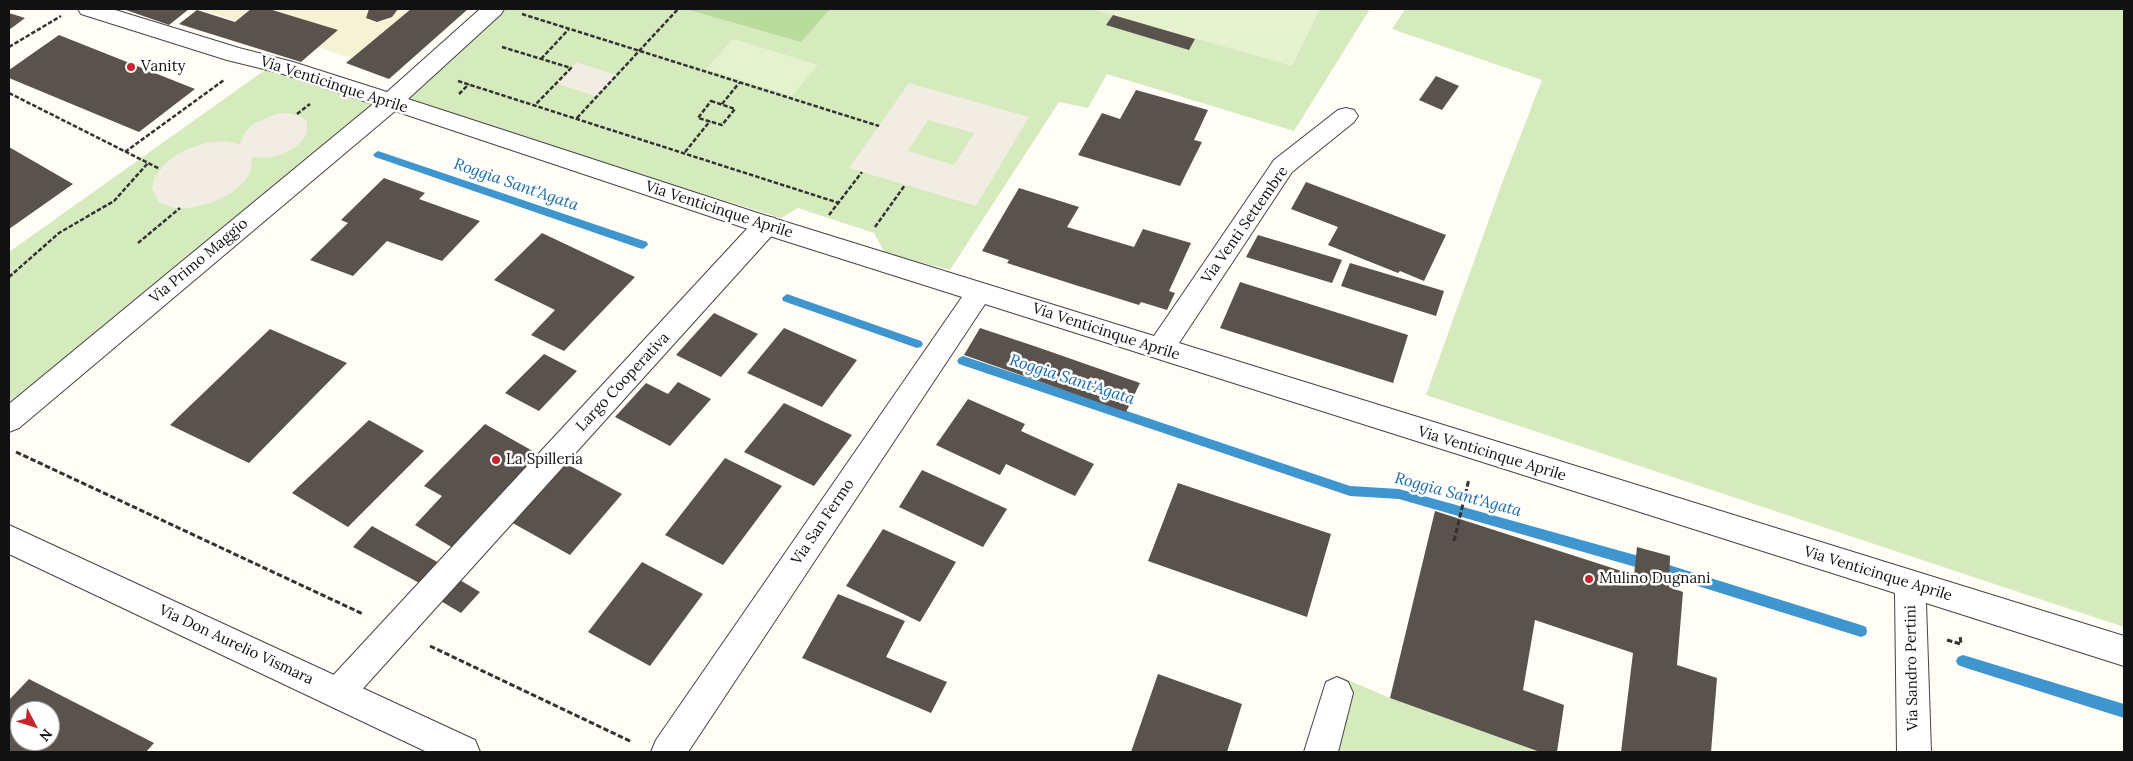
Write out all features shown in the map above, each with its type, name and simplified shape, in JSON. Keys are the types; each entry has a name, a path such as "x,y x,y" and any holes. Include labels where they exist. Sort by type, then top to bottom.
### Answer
{"street":[{"name":"Via Venticinque Aprile","path":"89,9 254,60 285,67 766,226 2124,650"},
{"name":"Via Primo Maggio","path":"9,420 390,103 493,9"},
{"name":"Via Venti Settembre","path":"1160,350 1283,166 1346,116"},
{"name":"Largo Cooperativa","path":"338,693 766,226"},
{"name":"Via San Fermo","path":"668,752 979,292"},
{"name":"Via Don Aurelio Vismara","path":"9,538 464,752"},
{"name":"Via Sandro Pertini","path":"1910,584 1914,752"},
{"path":"1321,752 1337,693"}],"path":[{"path":"577,118 678,9"},
{"path":"9,47 64,13"},
{"path":"519,13 879,126"},
{"path":"541,59 569,29"},
{"path":"502,47 570,68 535,105"},
{"path":"125,152 254,60"},
{"path":"450,78 839,203"},
{"path":"722,104 739,83"},
{"path":"9,93 160,169"},
{"path":"711,101 735,109 722,125 710,121 698,118 711,101"},
{"path":"685,153 710,121"},
{"path":"9,277 59,233 114,201 148,163"},
{"path":"812,239 862,172"},
{"path":"857,254 905,185"},
{"path":"138,243 180,208"},
{"path":"9,449 635,744"},
{"path":"1454,541 1464,500"}],"shaded area":[{"path":"199,9 456,9 385,69"},
{"path":"576,62 616,75 597,97 556,83"},
{"path":"909,83 1029,117 976,206 849,168","holes":["928,120 974,133 954,165 908,151"]},
{"path":"288,113 302,117 307,121 307,133 302,141 281,155 266,158 252,157 251,171 243,183 231,193 211,203 190,208 173,208 159,202 152,189 154,179 160,169 173,157 187,149 206,143 225,141 240,144 245,132 253,124 276,114"}],"green space":[{"path":"505,9 1370,9 1294,131 1107,74 1088,108 1059,102 950,270 885,253 874,233 798,208 781,218 402,102"},
{"path":"686,9 830,9 801,42"},
{"path":"1092,9 1320,9 1292,66"},
{"path":"1405,9 2124,9 2124,627 1426,395 1501,186 1542,80 1392,29"},
{"path":"733,39 818,65 792,96 706,69"},
{"path":"272,65 388,104 9,419 9,252"},
{"path":"1341,677 1390,698 1540,752 1321,752"}],"building":[{"path":"123,9 189,9 169,25"},
{"path":"251,9 269,9 338,30 301,62 179,24 197,10 235,22"},
{"path":"369,9 398,9 392,17 377,22 366,18"},
{"path":"411,9 468,9 389,79 346,63"},
{"path":"9,13 25,18 9,30"},
{"path":"1113,15 1195,39 1189,50 1106,25"},
{"path":"59,35 195,89 139,132 9,78 9,70"},
{"path":"1436,76 1459,86 1442,110 1419,100"},
{"path":"1136,90 1208,110 1194,140 1202,142 1180,186 1078,155 1102,113 1120,119"},
{"path":"9,147 73,184 9,229"},
{"path":"384,178 425,193 419,199 480,221 442,261 387,241 353,276 310,260 348,223 341,220"},
{"path":"1306,182 1446,235 1424,281 1400,271 1398,273 1328,245 1338,227 1291,209"},
{"path":"1019,188 1079,207 1067,227 1134,247 1143,229 1191,243 1169,291 1175,293 1167,310 1141,302 1139,305 1072,284 1007,263 1009,260 982,251"},
{"path":"542,233 635,277 564,351 531,335 555,310 494,280"},
{"path":"1258,235 1342,260 1332,283 1246,257"},
{"path":"1350,263 1444,291 1436,316 1341,286"},
{"path":"1240,282 1408,335 1393,383 1220,328"},
{"path":"714,313 758,334 721,377 676,355"},
{"path":"784,328 857,360 822,407 747,373"},
{"path":"980,328 1140,383 1126,412 964,355"},
{"path":"270,329 347,363 249,463 170,425"},
{"path":"544,354 577,371 539,411 505,393"},
{"path":"678,382 711,399 670,446 615,417 646,383 668,394"},
{"path":"968,399 1025,424 1021,431 1094,464 1075,496 1006,464 1000,475 936,445"},
{"path":"784,403 852,435 814,486 744,452"},
{"path":"369,420 424,451 348,527 292,493"},
{"path":"485,424 545,458 458,551 415,525 442,496 424,486"},
{"path":"725,458 782,486 723,565 665,535"},
{"path":"563,462 622,494 570,555 509,521"},
{"path":"922,470 1007,509 983,547 899,507"},
{"path":"1178,483 1331,534 1307,617 1148,561"},
{"path":"1435,511 1634,575 1637,547 1670,556 1669,587 1683,592 1677,665 1717,678 1711,752 1621,752 1633,653 1535,620 1523,690 1564,705 1557,752 1540,752 1390,698"},
{"path":"372,526 441,564 423,585 353,547"},
{"path":"883,529 956,562 920,622 846,586"},
{"path":"642,562 703,594 650,666 588,632"},
{"path":"453,576 480,592 461,613 434,597"},
{"path":"838,594 905,621 886,657 947,682 931,713 802,658"},
{"path":"1158,674 1242,704 1227,752 1131,752"},
{"path":"29,679 154,743 146,752 9,752 9,700"}],"waterway":[{"name":"Roggia Sant'Agata","path":"378,155 643,245"},
{"name":"Roggia Sant'Agata","path":"787,298 917,344"},
{"name":"Roggia Sant'Agata","path":"963,361 1350,491 1399,494 1653,566 1861,631"},
{"name":"Roggia Sant'Agata","path":"1963,661 2124,711"}],"place":[{"name":"Vanity","path":"131,67"},
{"name":"La Spilleria","path":"496,460"},
{"name":"Mulino Dugnani","path":"1589,579"}]}
